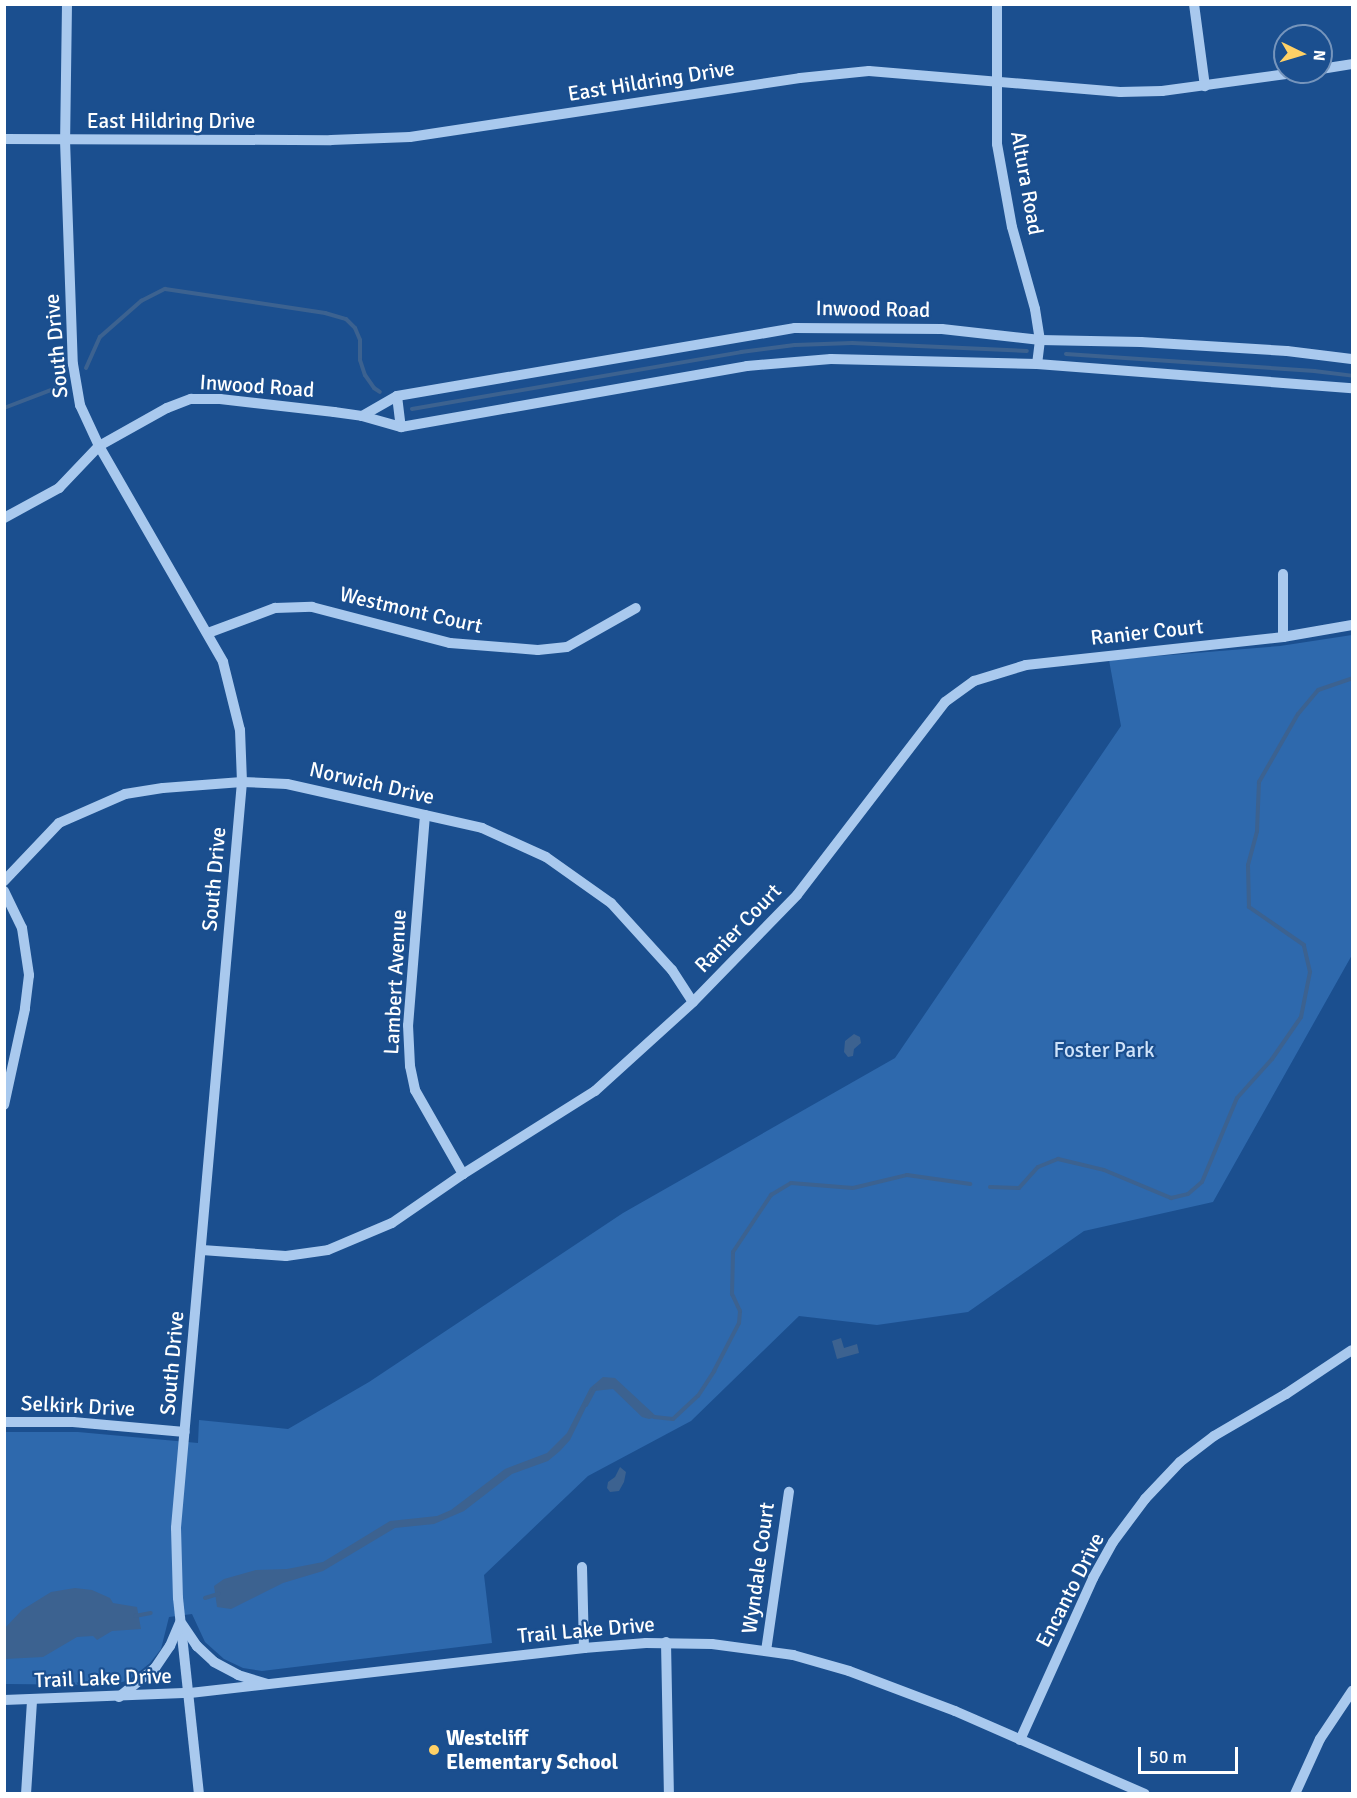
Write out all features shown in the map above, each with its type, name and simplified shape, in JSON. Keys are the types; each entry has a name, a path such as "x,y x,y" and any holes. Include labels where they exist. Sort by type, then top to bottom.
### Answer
{"street":[{"name":"South Drive","path":"67,4 65,140 74,364 80,405 99,446 223,662 240,730 242,782 176,1528 180,1622 190,1693 199,1794"},
{"name":"Altura Road","path":"997,4 997,144 1012,227 1035,309 1040,340 1037,364"},
{"path":"1194,4 1205,87"},
{"path":"1333,67 1353,64"},
{"name":"East Hildring Drive","path":"4,139 320,140 410,136 823,75 869,71 1120,92 1162,92 1273,76"},
{"name":"Inwood Road","path":"362,416 397,396 795,328 942,329 1040,340 1141,342 1287,351 1353,359"},
{"name":"Inwood Road","path":"4,518 59,488 99,446 167,408 191,399 220,399 362,416 401,427 747,366 831,359 1037,364 1353,388"},
{"path":"397,396 401,427"},
{"path":"1283,574 1283,637"},
{"name":"Westmont Court","path":"208,633 275,608 312,607 450,643 510,650 537,650 567,647 636,608"},
{"name":"Ranier Court","path":"202,1250 286,1256 328,1250 392,1223 463,1174 595,1091 693,1002 797,895 945,702 974,681 1026,665 1283,637 1353,625"},
{"name":"Norwich Drive","path":"4,881 59,823 93,806 125,794 163,788 242,782 297,786 482,828 546,857 611,903 672,970 693,1002"},
{"name":"Lambert Avenue","path":"425,815 408,1025 410,1066 415,1090 463,1174"},
{"path":"4,891 22,928 29,975 25,1009 4,1105"},
{"name":"Encanto Drive","path":"1020,1740 1093,1578 1113,1542 1145,1499 1180,1462 1214,1436 1286,1394 1353,1350"},
{"name":"Selkirk Drive","path":"4,1422 73,1422 185,1432"},
{"name":"Wyndale Court","path":"766,1651 789,1492"},
{"path":"582,1567 584,1648"},
{"path":"180,1622 197,1646 214,1662 238,1675 270,1685"},
{"path":"118,1698 154,1668 170,1646 180,1622"},
{"path":"666,1642 669,1794"},
{"name":"Trail Lake Drive","path":"4,1700 118,1698 190,1693 584,1648 666,1642 712,1644 766,1651 822,1662 879,1682 1145,1794"},
{"path":"1295,1794 1320,1739 1353,1691"},
{"path":"26,1794 32,1701"}],"green space":[{"name":"Foster Park","path":"1352,635 1352,955 1213,1202 1084,1231 968,1312 877,1325 799,1316 691,1421 588,1476 484,1575 492,1643 262,1671 243,1668 224,1659 205,1642 192,1614 169,1617 161,1649 150,1663 129,1680 112,1685 5,1684 5,1432 78,1432 198,1443 199,1420 288,1429 369,1382 623,1213 895,1058 1121,726 1109,660 1280,646"}],"shaded area":[{"path":"854,1034 860,1037 861,1043 854,1049 853,1056 848,1057 844,1052 845,1041"},
{"path":"841,1338 844,1348 857,1344 859,1353 837,1359 832,1341"},
{"path":"603,1377 615,1378 657,1417 649,1419 642,1417 613,1389 594,1391 570,1440 560,1451 548,1461 512,1474 464,1511 434,1524 395,1528 323,1571 283,1583 231,1609 217,1607 214,1586 224,1579 256,1570 287,1569 323,1562 390,1521 437,1516 451,1510 505,1469 547,1453 567,1433 590,1388"},
{"path":"620,1467 626,1472 624,1482 619,1491 610,1492 607,1488 608,1482 615,1477"},
{"path":"75,1588 92,1590 110,1598 113,1603 137,1607 141,1629 112,1631 97,1640 93,1636 77,1637 43,1657 5,1659 5,1628 22,1610 51,1592"}],"waterway":[{"path":"86,368 100,337 141,301 165,289 325,313 346,319 355,328 360,340 360,360 365,375 374,388 380,392"},
{"path":"412,409 741,352 795,345 852,343 1027,351"},
{"path":"1066,354 1314,371 1352,376"},
{"path":"4,408 59,387"},
{"path":"990,1187 1019,1188 1038,1167 1058,1159 1104,1170 1171,1198 1188,1194 1202,1182 1237,1098 1272,1059 1301,1017 1310,972 1304,945 1249,907 1248,865 1257,831 1259,782 1298,714 1318,690 1352,678"},
{"path":"654,1417 673,1419 698,1396 714,1371 739,1323 740,1311 732,1294 733,1252 771,1195 791,1183 853,1188 907,1175 970,1184"},
{"path":"586,1405 595,1388"},
{"path":"205,1598 218,1594"},
{"path":"135,1616 151,1613"}],"place":[{"name":"Westcliff Elementary School","path":"434,1750"}]}
